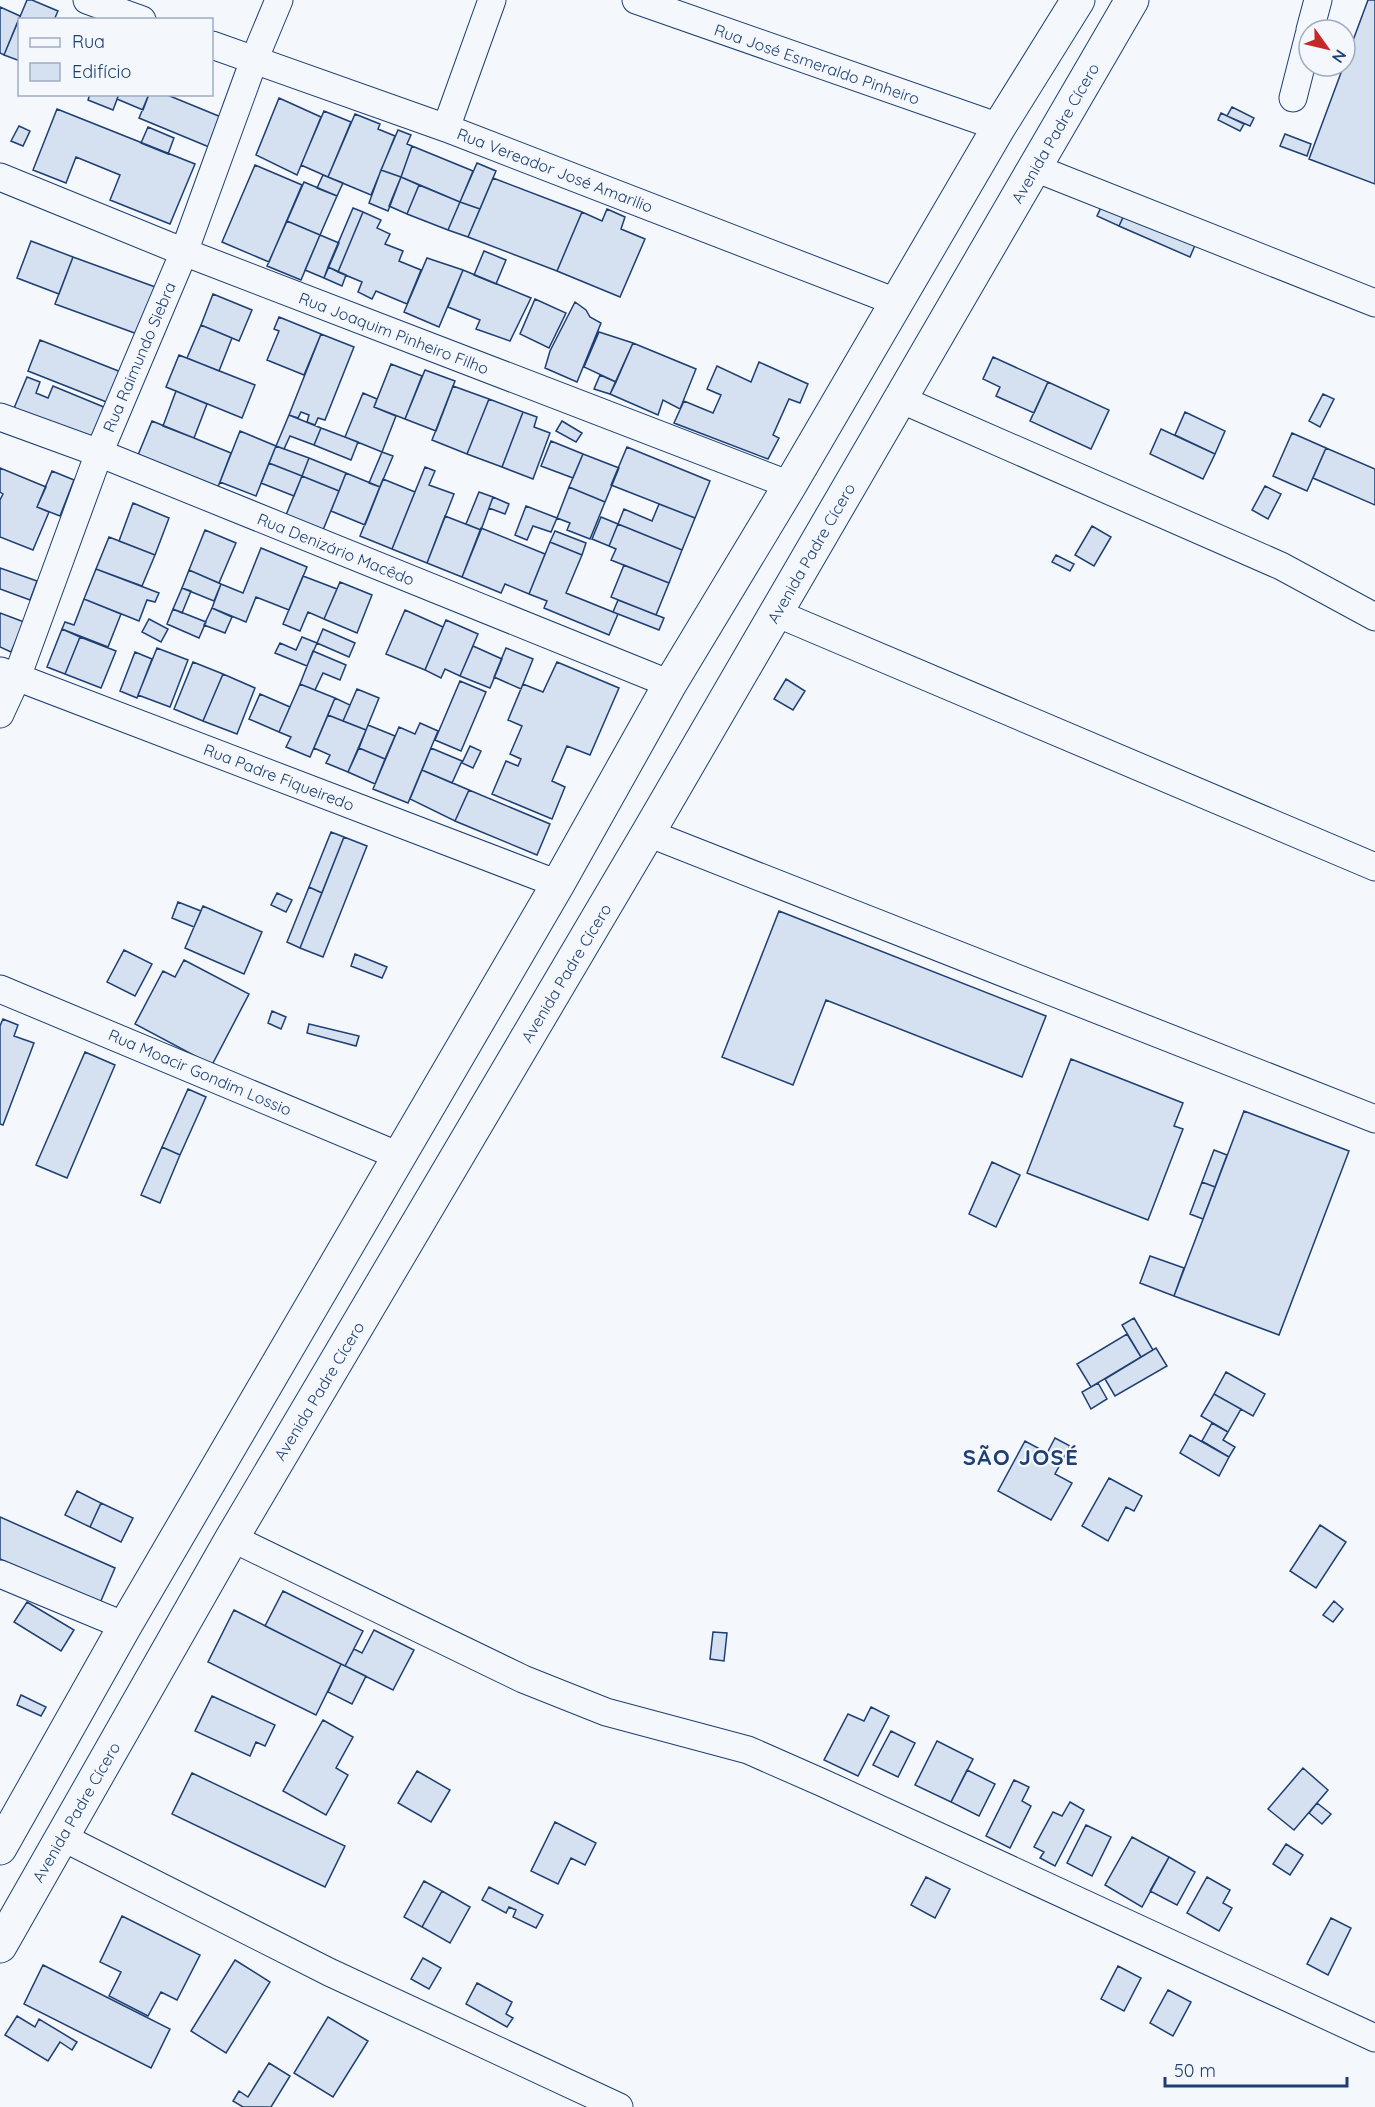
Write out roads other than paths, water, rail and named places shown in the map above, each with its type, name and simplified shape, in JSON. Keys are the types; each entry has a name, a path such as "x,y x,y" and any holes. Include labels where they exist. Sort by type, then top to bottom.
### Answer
{"highway":[{"path":"0,1848 125,1626 558,884 670,684 790,485 999,127 1078,0"},
{"name":"Avenida Padre Cícero","path":"0,1946 232,1538 648,833 1132,0"}],"street":[{"name":"Rua Raimundo Siebra","path":"0,714 8,673 184,252 254,60 279,0"},
{"path":"446,128 492,0"},
{"name":"Rua José Esmeraldo Pinheiro","path":"636,0 999,127"},
{"path":"1313,18 1318,0"},
{"path":"91,1 137,18"},
{"name":"Rua Vereador José Amarilio","path":"213,45 446,128 896,302"},
{"path":"1293,98 1298,78"},
{"path":"1035,168 1375,303"},
{"name":"Rua Joaquim Pinheiro Filho","path":"0,177 184,252 790,485"},
{"path":"900,399 1270,561 1375,616"},
{"name":"Rua Denizário Macêdo","path":"0,417 99,453 670,684"},
{"path":"776,613 1375,867"},
{"name":"Rua Padre Fiqueiredo","path":"8,673 558,884"},
{"path":"648,833 1375,1119"},
{"name":"Rua Moacir Gondim Lossio","path":"0,989 399,1156"},
{"path":"232,1538 523,1679 606,1712 748,1750 1375,2038"},
{"path":"0,1574 125,1626"},
{"path":"62,1837 329,1972 619,2107"}],"district":[{"name":"SÃO JOSÉ","path":"1021,1457"}]}
